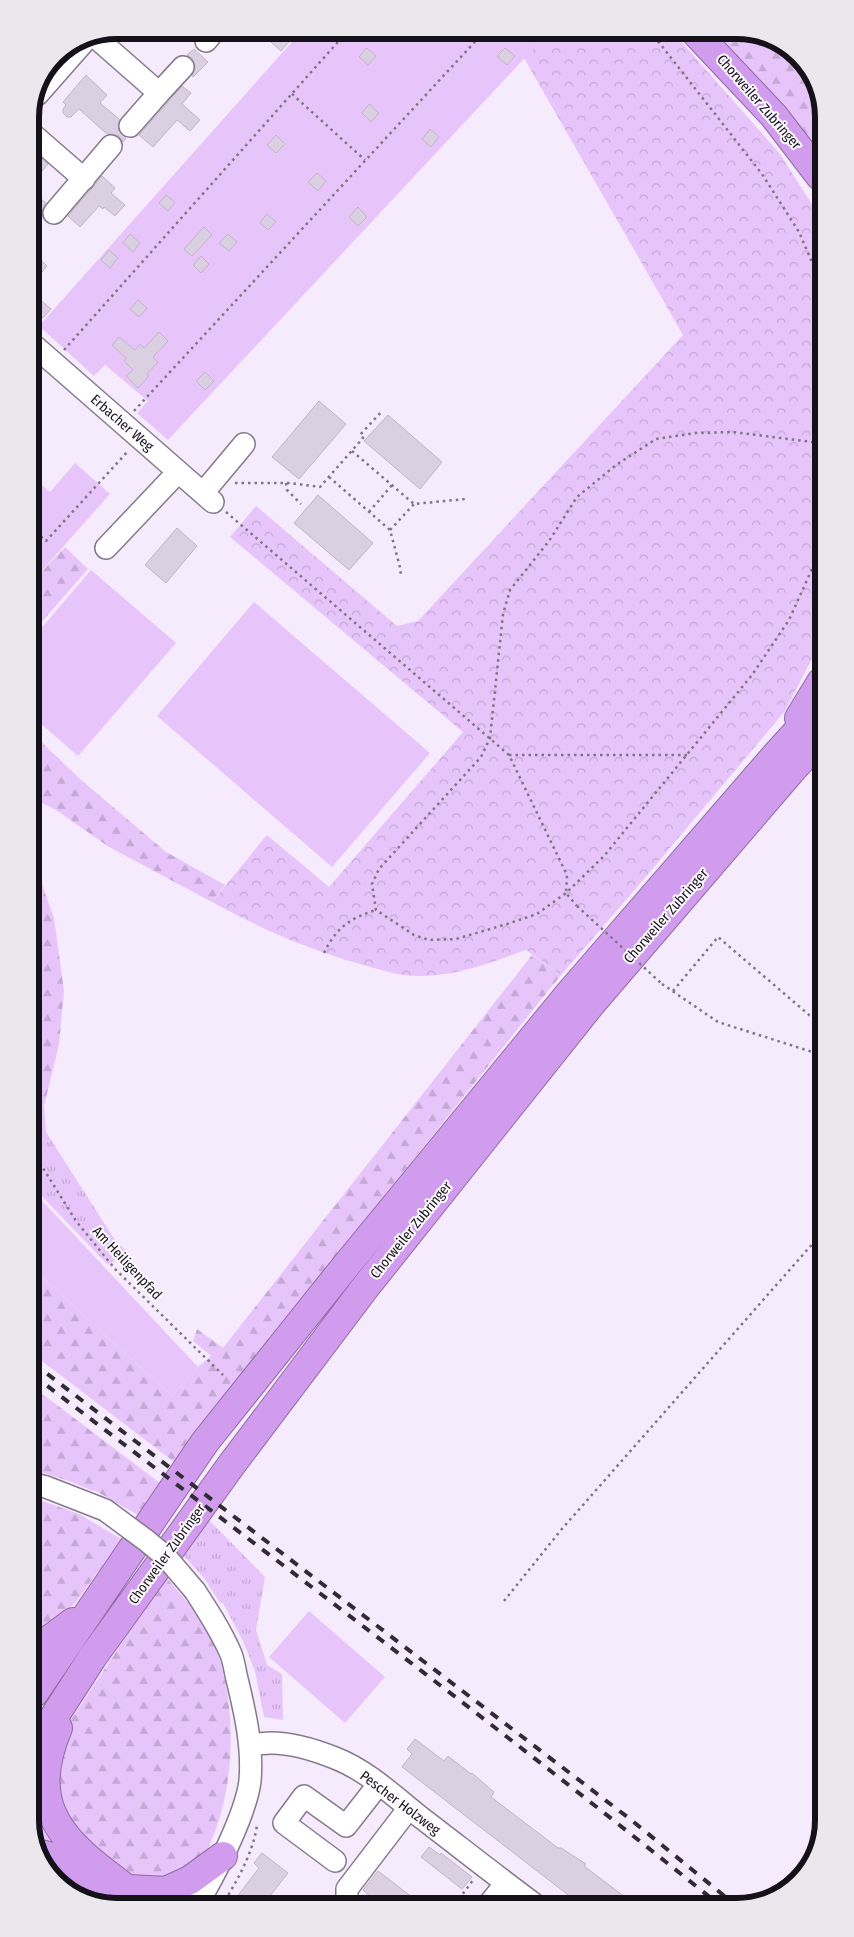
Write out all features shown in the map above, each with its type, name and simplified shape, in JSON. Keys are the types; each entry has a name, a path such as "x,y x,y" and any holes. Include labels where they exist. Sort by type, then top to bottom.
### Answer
{"highway":[{"name":"Chorweiler Zubringer","path":"702,39 774,116 815,169"},
{"name":"Chorweiler Zubringer","path":"776,755 815,692"},
{"name":"Chorweiler Zubringer","path":"39,1686 205,1442 340,1273 568,994 815,713"},
{"name":"Chorweiler Zubringer","path":"39,1740 92,1658 232,1464 376,1274 591,1004 815,745"},
{"path":"39,1647 92,1608"},
{"path":"92,1658 51,1746 46,1768 49,1810 59,1829 127,1898"},
{"path":"47,1856 127,1898 166,1891 190,1880 223,1856"}],"street":[{"path":"99,41 159,93"},
{"path":"46,85 77,50"},
{"path":"130,126 183,67"},
{"path":"39,140 84,178"},
{"path":"54,213 111,146"},
{"name":"Erbacher Weg","path":"39,350 208,498"},
{"path":"208,498 244,444"},
{"path":"106,548 178,472"},
{"path":"39,1485 105,1510 166,1557 195,1591 211,1614 231,1655 242,1699 250,1746 250,1781 242,1810 223,1856 200,1898"},
{"name":"Pescher Holzweg","path":"250,1746 262,1742 293,1746 336,1758 410,1808 526,1898"},
{"path":"336,1861 284,1823 304,1796 346,1826 378,1785"},
{"path":"347,1898 347,1889 410,1808"},
{"path":"494,1898 506,1883"}],"path":[{"path":"53,362 341,39"},
{"path":"123,423 477,39"},
{"path":"656,39 762,174 800,232 815,268"},
{"path":"292,94 366,160"},
{"path":"231,483 286,483 320,487 363,438 360,434 382,411"},
{"path":"815,442 733,432 695,433 656,439 616,465 577,497 548,541 510,590 503,614 490,738 481,757 379,869 372,884 376,910 414,935 428,940 456,939 537,914 566,893 604,856 752,675 790,620 815,564"},
{"path":"39,535 46,542 140,438"},
{"path":"352,450 414,504"},
{"path":"329,477 390,530 401,571 400,575"},
{"path":"286,483 287,490 301,504"},
{"path":"369,512 392,485"},
{"path":"208,498 509,755 567,875 566,893 577,906 662,984 718,1022 815,1054"},
{"path":"390,530 414,504 466,499"},
{"path":"509,755 687,755"},
{"path":"324,953 331,939 343,925 361,914 376,910"},
{"path":"673,991 718,938 815,1020"},
{"name":"Am Heiligenpfad","path":"39,1162 76,1221 115,1269 223,1375"},
{"path":"504,1601 561,1530 815,1241"},
{"path":"460,1898 484,1866"}],"green space":[{"path":"295,39 542,39 168,440 137,413 148,401 105,365 94,376 39,326"},
{"path":"542,39 679,39 780,154 815,209 815,653 785,711 561,975 526,950 476,967 450,973 423,976 402,975 367,966 306,946 250,922 212,902 267,835 329,887 463,732 230,537 256,506 397,626 418,621 683,335 524,58"},
{"path":"711,39 753,40 776,49 793,61 807,82 814,101 815,154"},
{"path":"75,463 110,494 39,574 39,483 50,492"},
{"path":"65,547 88,569 39,625 39,575"},
{"path":"91,570 176,643 78,756 39,722 39,631"},
{"path":"254,602 430,753 332,867 157,716"},
{"path":"39,740 80,779 166,852 225,885 212,902 109,847 56,810 39,802"},
{"path":"39,876 54,918 64,991 59,1044 44,1106 39,1105"},
{"path":"532,955 561,975 204,1421 174,1462 39,1359 39,1274 172,1396 198,1367 211,1356 193,1341 197,1329 223,1348"},
{"path":"39,1105 44,1106 46,1132 113,1237 127,1252 108,1265 39,1193"},
{"path":"39,1197 198,1367 172,1396 39,1274"},
{"path":"39,1392 160,1483 138,1515 94,1490 39,1472"},
{"path":"39,1500 79,1514 121,1539 77,1601 39,1641"},
{"path":"207,1518 265,1577 256,1630 267,1665 282,1674 283,1720 264,1717 255,1671 243,1641 223,1603 220,1603 204,1578 182,1554"},
{"path":"166,1577 187,1602 190,1598 205,1623 219,1657 226,1684 230,1713 229,1771 217,1827 206,1852 187,1876 133,1882 55,1811 60,1736"},
{"path":"309,1611 385,1677 345,1723 269,1657"},
{"path":"39,1777 57,1851 44,1849 39,1831"},
{"path":"57,1870 72,1877 94,1895 78,1888 61,1876"}],"building":[{"path":"268,39 292,39 281,51"},
{"path":"367,48 376,56 368,65 359,57"},
{"path":"505,48 515,56 507,65 497,56"},
{"path":"194,49 208,62 193,77 195,64 192,58 187,55"},
{"path":"86,75 107,95 100,103 120,120 118,130 126,138 123,142 119,136 107,134 79,109 71,117 67,117 63,113 66,105 63,102"},
{"path":"182,86 191,93 182,104 200,120 190,131 177,120 153,147 139,135"},
{"path":"369,104 379,113 371,122 362,113"},
{"path":"430,129 439,137 431,147 422,139"},
{"path":"276,135 285,144 276,153 267,145"},
{"path":"39,156 48,164 39,175"},
{"path":"317,173 326,181 318,191 308,182"},
{"path":"102,176 115,188 111,193 125,205 115,216 104,207 103,209 99,206 80,227 68,216"},
{"path":"166,195 175,202 168,211 159,203"},
{"path":"41,199 46,203 42,211 44,219 39,215 39,200"},
{"path":"358,207 367,217 358,226 349,217"},
{"path":"267,214 276,222 268,230 260,223"},
{"path":"204,227 212,235 192,256 184,249"},
{"path":"130,234 140,243 133,252 123,243"},
{"path":"228,234 237,242 229,251 219,243"},
{"path":"109,250 118,258 110,268 101,260"},
{"path":"201,256 209,264 201,273 193,265"},
{"path":"39,258 47,266 39,276"},
{"path":"39,299 51,309 43,318 39,315"},
{"path":"138,300 147,308 139,317 130,309"},
{"path":"159,332 168,341 153,357 158,362 138,388 126,376 133,370 124,361 126,358 112,345 119,337 135,350 140,344 144,348"},
{"path":"205,372 214,381 205,390 196,381"},
{"path":"319,401 346,424 299,479 272,457"},
{"path":"388,415 442,462 420,489 364,441"},
{"path":"318,495 373,543 349,570 294,523"},
{"path":"177,528 197,546 166,583 145,565"},
{"path":"415,1739 444,1761 448,1756 494,1792 491,1797 558,1848 586,1864 584,1866 626,1898 572,1898 402,1767 412,1754 407,1749"},
{"path":"429,1847 440,1855 441,1853 472,1877 462,1889 421,1857"},
{"path":"262,1853 288,1873 268,1898 236,1898 259,1868 254,1863"},
{"path":"378,1871 413,1898 372,1898 363,1890"}],"railway":[{"path":"39,1368 630,1819 727,1898"},
{"path":"39,1380 463,1703 711,1898"}]}
